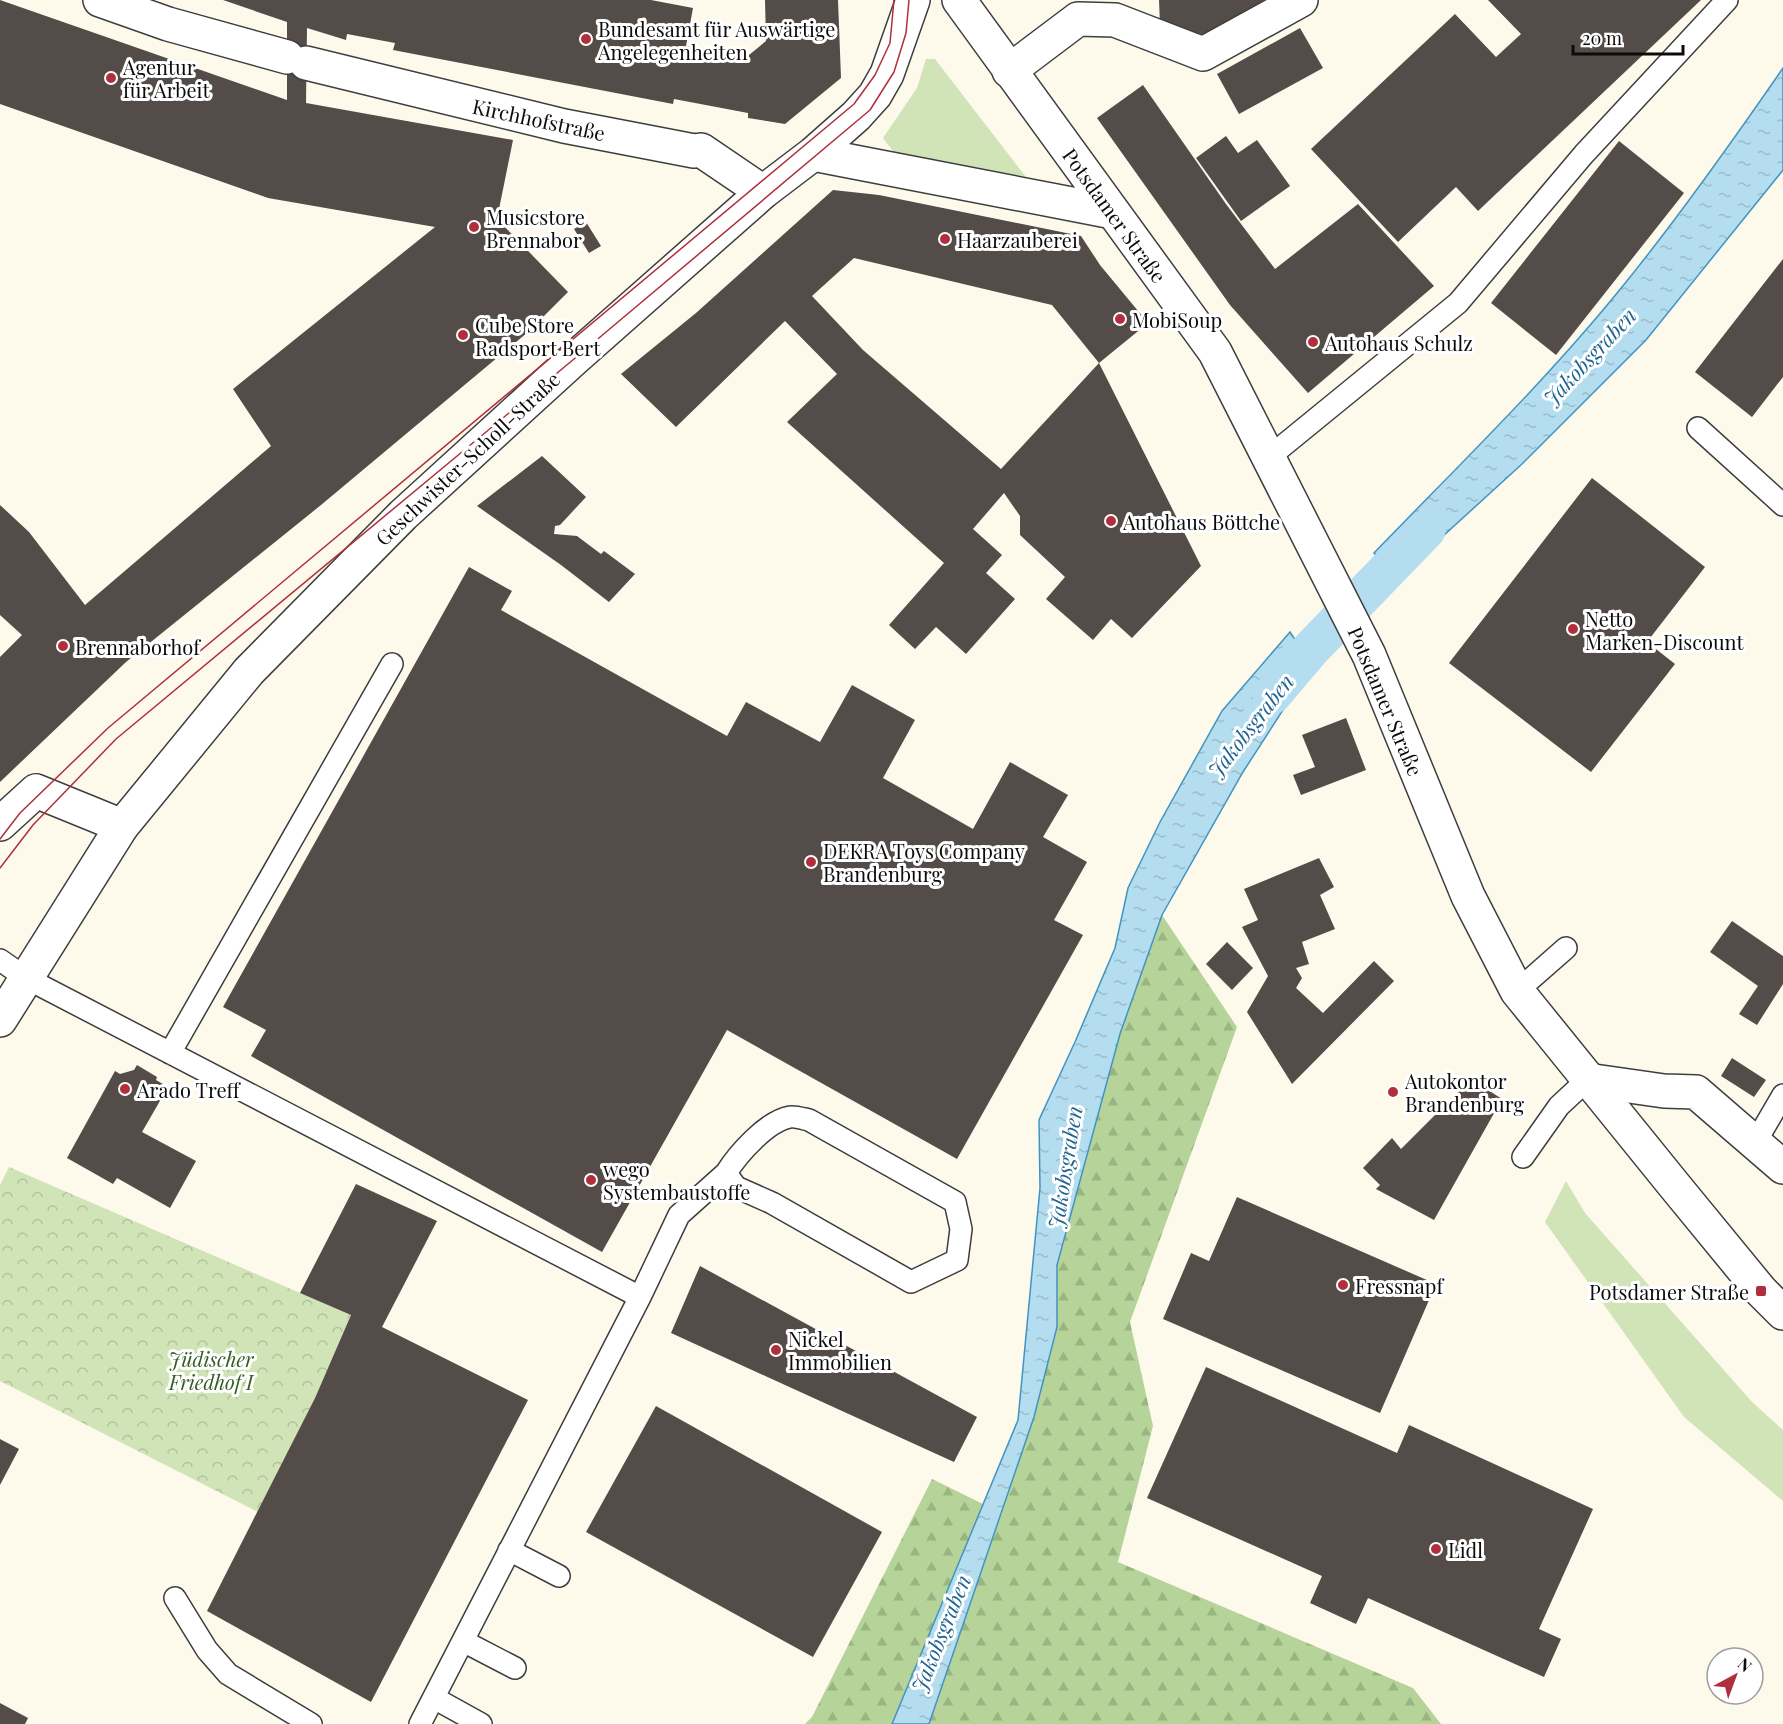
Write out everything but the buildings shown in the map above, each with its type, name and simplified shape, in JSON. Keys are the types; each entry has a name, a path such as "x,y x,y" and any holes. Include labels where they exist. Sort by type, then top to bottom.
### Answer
{"street":[{"name":"Kirchhofstraße","path":"100,0 168,24 296,60 564,126 693,151 701,150 763,192"},
{"name":"Geschwister-Scholl-Straße","path":"0,1020 122,826 249,671 403,515 583,351 763,192 813,154 856,116 875,95 887,74 914,0"},
{"name":"Potsdamer Straße","path":"958,0 1215,352 1369,656 1468,896 1517,991 1587,1080 1761,1291 1783,1313"},
{"path":"1009,72 1078,19 1115,20 1203,54 1301,0"},
{"path":"813,154 1113,212"},
{"path":"0,824 36,791 122,826"},
{"path":"1587,1080 1664,1092 1696,1092 1783,1167"}],"lane":[{"path":"1268,458 1458,303 1584,154 1726,0"},
{"path":"1698,428 1783,505"},
{"path":"170,1053 392,664"},
{"path":"1517,991 1566,948"},
{"path":"0,960 26,978 640,1297"},
{"path":"1523,1157 1559,1106 1587,1080"},
{"path":"1755,1143 1783,1095"},
{"path":"420,1724 680,1215 726,1173 737,1155 767,1128 791,1116 809,1120 955,1202 961,1229 957,1260 911,1282 772,1203 736,1187 726,1173"},
{"path":"509,1550 559,1576"},
{"path":"175,1598 207,1650 228,1674 311,1724"},
{"path":"463,1641 515,1668"},
{"path":"434,1698 481,1724"}],"green space":[{"path":"926,59 935,59 1026,177 896,155 883,138 917,88"},
{"path":"1162,915 1237,1027 1130,1322 1153,1426 1118,1562 1413,1688 1441,1724 929,1724 1034,1417 1057,1327 1057,1265 1120,1034"},
{"name":"Jüdischer Friedhof I","path":"9,1167 351,1315 315,1398 258,1512 0,1381 0,1185"},
{"path":"1566,1181 1585,1213 1753,1403 1783,1430 1783,1501 1684,1417 1545,1222"},
{"path":"932,1479 983,1504 892,1724 805,1724 812,1717"}],"water":[{"name":"Jakobsgraben","path":"1783,68 1783,170 1646,340 1522,464 1397,578 1374,553 1501,423 1593,322 1685,206"},
{"name":"Jakobsgraben","path":"1290,632 1312,665 1243,772 1162,915 1120,1034 1057,1265 1057,1327 1034,1417 929,1724 892,1724 1018,1420 1040,1188 1039,1120 1115,948 1128,888 1160,822 1222,711"}],"waterway":[{"name":"Jakobsgraben","path":"1272,695 1311,649 1426,530"}],"tram line":[{"path":"0,839 20,813 108,728 854,104 875,75 890,43 894,0"},
{"path":"0,868 33,825 116,739 870,110 894,72 906,33 909,0"}],"place":[{"name":"Bundesamt für Auswärtige Angelegenheiten","path":"586,39"},
{"name":"Agentur für Arbeit","path":"111,78"},
{"name":"Musicstore Brennabor","path":"474,227"},
{"name":"Haarzauberei","path":"945,239"},
{"name":"MobiSoup","path":"1120,319"},
{"name":"Cube Store Radsport Bert","path":"463,335"},
{"name":"Autohaus Schulz","path":"1313,342"},
{"name":"Autohaus Böttche","path":"1111,521"},
{"name":"Netto Marken-Discount","path":"1573,629"},
{"name":"Brennaborhof","path":"63,646"},
{"name":"DEKRA Toys Company Brandenburg","path":"811,862"},
{"name":"Arado Treff","path":"125,1089"},
{"name":"Autokontor Brandenburg","path":"1393,1092"},
{"name":"wego Systembaustoffe","path":"591,1180"},
{"name":"Fressnapf","path":"1343,1285"},
{"name":"Potsdamer Straße","path":"1761,1291"},
{"name":"Nickel Immobilien","path":"776,1350"},
{"name":"Lidl","path":"1436,1549"}]}
